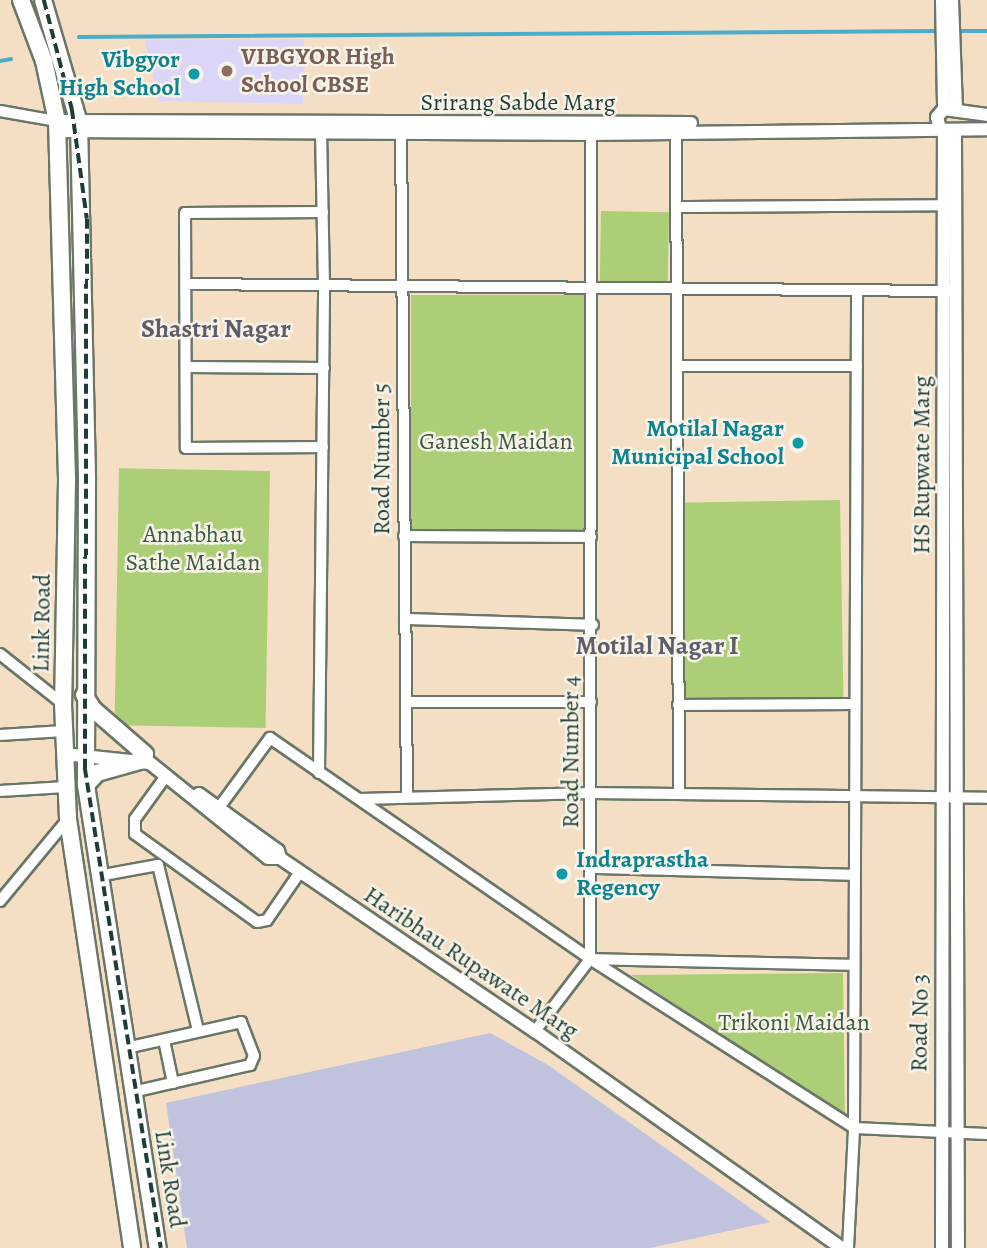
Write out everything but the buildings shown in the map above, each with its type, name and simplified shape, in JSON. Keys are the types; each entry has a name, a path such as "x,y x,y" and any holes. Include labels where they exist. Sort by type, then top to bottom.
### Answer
{"main road":[{"name":"Link Road","path":"21,0 44,61 58,126 67,481 63,704 68,819 132,1248"},
{"name":"Link Road","path":"43,0 79,127 87,480 84,695 86,785 103,914 158,1248"},
{"path":"84,695 93,709 144,757"},
{"path":"86,785 104,769 144,757"},
{"path":"83,916 103,914"},
{"path":"104,1058 126,1050"}],"street":[{"path":"942,0 949,19"},
{"path":"949,19 952,0"},
{"name":"HS Rupwate Marg","path":"949,19 953,111 947,128 949,188 943,205 949,291 950,799"},
{"path":"0,111 58,126"},
{"path":"947,128 953,111 987,115"},
{"name":"Srirang Sabde Marg","path":"58,126 591,129 902,125 987,129"},
{"path":"318,774 324,368 321,128"},
{"name":"Road Number 5","path":"401,128 407,795"},
{"path":"676,128 679,794"},
{"name":"Road Number 4","path":"590,959 593,868 591,129"},
{"path":"187,284 949,291 949,188"},
{"path":"676,207 943,205"},
{"path":"323,212 185,213 186,449 323,447"},
{"path":"848,1248 854,1128 853,797 857,291"},
{"path":"677,366 857,366"},
{"path":"187,367 324,368"},
{"path":"404,536 592,537"},
{"path":"405,619 593,625"},
{"path":"0,654 63,704"},
{"path":"406,702 592,702"},
{"path":"678,705 854,704"},
{"path":"0,736 64,743 84,750 144,757 215,813 270,738 318,774 360,799 590,959 854,1128 987,1135"},
{"name":"Haribhau Rupawate Marg","path":"144,757 268,858 280,858 535,1031 842,1248"},
{"path":"166,776 135,819 133,830 162,861 261,923 300,872"},
{"path":"0,791 66,787"},
{"path":"360,799 407,795 592,793 987,798"},
{"path":"950,799 958,1248"},
{"name":"Road No 3","path":"942,1248 939,1134 950,799"},
{"path":"0,901 68,819"},
{"path":"98,876 162,861"},
{"path":"162,861 198,1030"},
{"path":"593,868 854,875"},
{"path":"590,959 854,965"},
{"path":"535,1031 590,959"},
{"path":"126,1050 198,1030 241,1022 254,1060 133,1092"},
{"path":"164,1040 173,1083"}],"shaded area":[{"name":"VIBGYOR High School CBSE","path":"304,39 303,104 158,101 145,40"},
{"path":"490,1033 548,1065 770,1222 650,1248 187,1248 166,1103"}],"green space":[{"path":"601,211 669,212 668,283 600,282"},
{"name":"Ganesh Maidan","path":"411,295 586,295 586,535 411,535"},
{"name":"Annabhau Sathe Maidan","path":"119,468 270,471 266,728 115,725"},
{"path":"840,500 843,700 682,703 678,503"},
{"name":"Trikoni Maidan","path":"843,973 845,1122 831,1108 631,975"}],"waterway":[{"path":"79,37 939,31"},
{"path":"958,31 987,31"},
{"path":"0,61 11,59"}],"railway":[{"path":"44,0 72,109 87,219 85,768 161,1248"}],"place":[{"name":"VIBGYOR High School CBSE","path":"227,71"},
{"name":"Vibgyor High School","path":"194,74"},
{"name":"Motilal Nagar Municipal School","path":"798,443"},
{"name":"Indraprastha Regency","path":"562,874"}],"district":[{"name":"Shastri Nagar","path":"216,329"},
{"name":"Motilal Nagar I","path":"657,646"}]}
